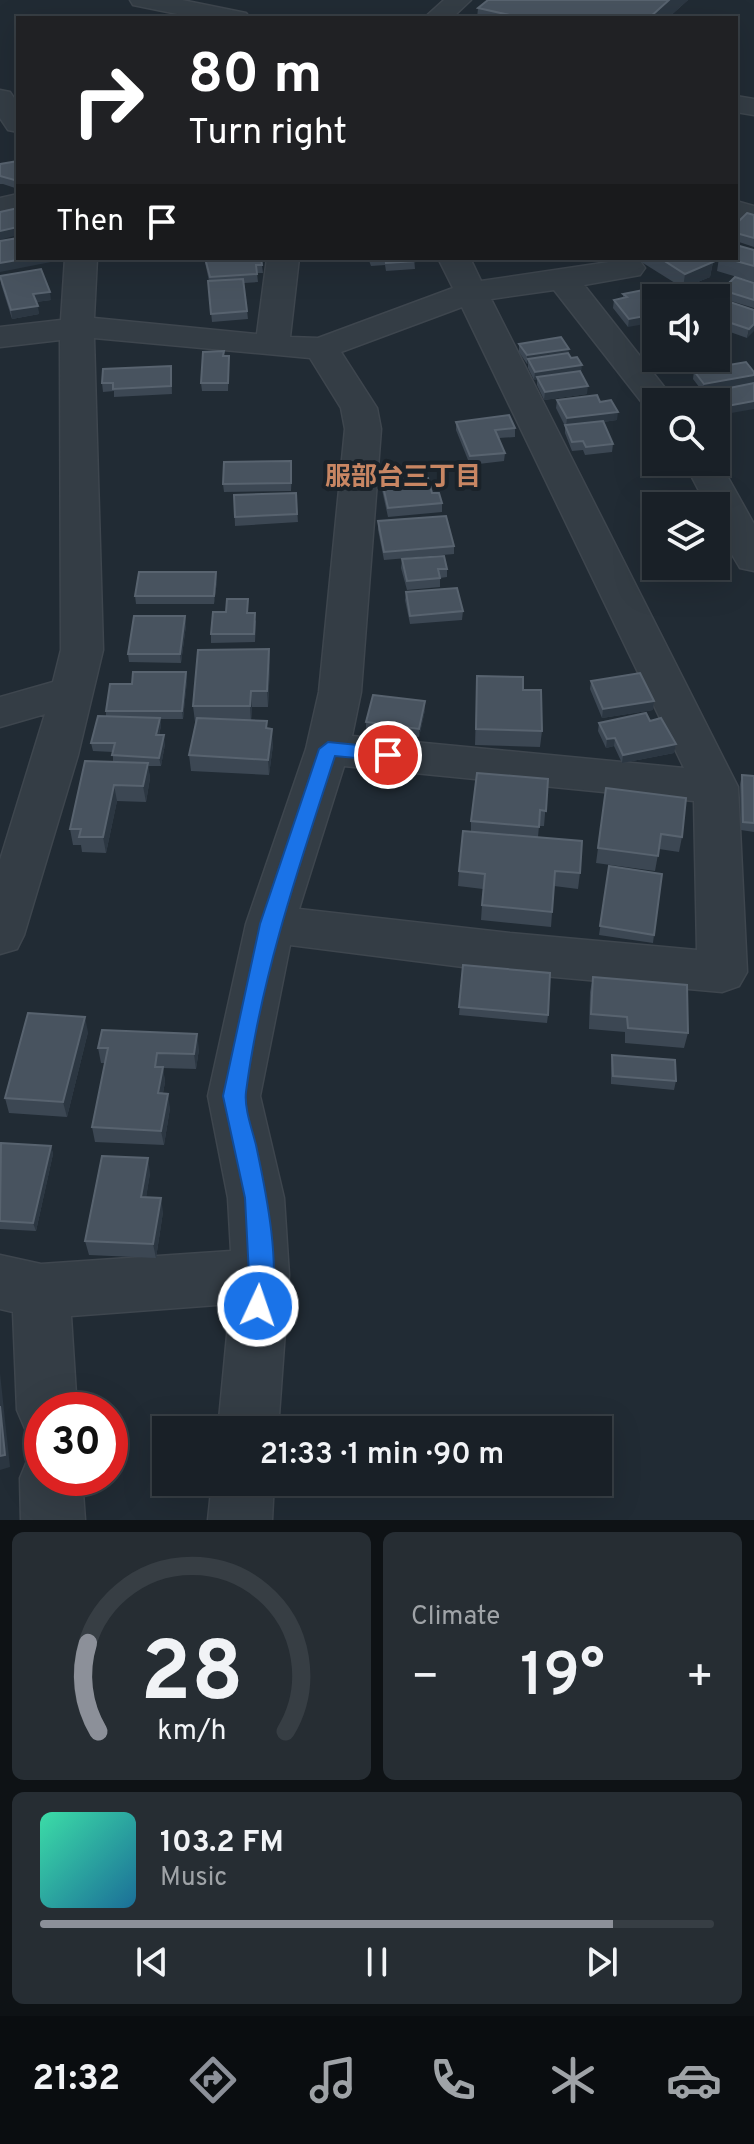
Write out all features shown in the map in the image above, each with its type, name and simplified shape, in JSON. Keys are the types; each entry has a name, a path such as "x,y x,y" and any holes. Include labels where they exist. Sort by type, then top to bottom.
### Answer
{"street":[{"path":"142,0 226,16"},
{"path":"439,16 459,0"},
{"path":"0,98 16,121"},
{"path":"0,935 56,755 82,650 77,328 81,260"},
{"path":"272,346 283,260"},
{"path":"0,337 77,328 321,348 464,275 562,279 629,268"},
{"path":"270,924 510,953 722,972 737,875 716,787 464,275"},
{"path":"562,279 648,388"},
{"path":"249,1416 261,1275 256,1198 234,1096 270,924 328,749 340,692 363,429 359,408 321,348"},
{"path":"710,476 754,559"},
{"path":"0,712 70,692"},
{"path":"328,749 716,787"},
{"path":"43,1392 20,1287 261,1275"},
{"path":"52,1496 53,1520"},
{"path":"240,1520 242,1496"}],"building":[{"path":"488,0 669,0 651,16 514,16 478,8"},
{"path":"16,161 16,180 0,176 0,164"},
{"path":"16,208 16,227 0,231 0,212"},
{"path":"747,213 754,215 754,238 738,234 738,222"},
{"path":"16,238 17,260 0,263 0,241"},
{"path":"738,246 754,250 754,266 732,260 738,260"},
{"path":"206,260 261,260 262,265 256,265 257,274 210,277"},
{"path":"385,260 415,261 386,263"},
{"path":"663,260 713,262 685,274"},
{"path":"41,269 50,292 33,294 38,306 11,310 0,276"},
{"path":"735,277 754,283 754,300 730,292 728,284"},
{"path":"243,279 247,311 211,314 208,281"},
{"path":"642,290 642,317 629,319 614,300 627,297 623,294"},
{"path":"730,302 754,310 754,324 749,329 730,323"},
{"path":"561,337 569,349 527,355 519,344"},
{"path":"224,351 223,356 229,356 228,383 201,383 203,352"},
{"path":"568,353 571,358 577,357 582,365 535,372 528,359"},
{"path":"746,362 754,375 704,384 695,372 730,372 730,365"},
{"path":"171,366 171,386 113,389 113,383 102,383 103,369"},
{"path":"580,371 588,386 545,392 537,377"},
{"path":"754,383 754,401 730,406 730,388"},
{"path":"597,395 600,402 611,400 618,412 567,418 557,400"},
{"path":"509,415 515,428 495,430 505,453 470,456 456,422"},
{"path":"603,421 613,444 586,447 583,441 572,442 565,425"},
{"path":"291,461 291,483 223,484 224,462"},
{"path":"428,478 432,493 439,493 442,503 388,508 382,482"},
{"path":"296,493 297,514 235,517 234,495"},
{"path":"446,516 454,546 384,552 378,521"},
{"path":"444,556 447,569 438,569 440,578 407,581 402,559"},
{"path":"139,572 216,572 214,596 135,596"},
{"path":"457,588 463,611 410,616 406,592"},
{"path":"227,599 248,599 247,613 255,613 254,634 211,634 213,612 226,612"},
{"path":"134,616 185,616 180,654 128,654"},
{"path":"269,649 267,691 251,691 250,706 193,706 198,650"},
{"path":"133,672 186,672 182,711 106,711 110,684 132,684"},
{"path":"640,673 654,701 603,709 591,681"},
{"path":"477,676 523,677 523,690 541,690 542,731 476,729"},
{"path":"373,695 425,701 419,729 366,722"},
{"path":"646,713 650,721 661,718 676,744 623,755 615,738 607,739 599,723"},
{"path":"98,716 160,718 156,735 164,735 159,758 112,755 115,743 91,743"},
{"path":"197,718 267,721 266,728 272,729 268,760 189,755"},
{"path":"85,761 148,763 143,786 114,785 103,837 79,837 81,829 70,829"},
{"path":"477,773 548,779 546,811 540,810 539,827 471,821"},
{"path":"742,775 754,776 754,823 743,822"},
{"path":"606,788 686,798 682,837 661,834 658,856 598,848"},
{"path":"463,831 582,841 580,873 555,871 552,912 482,905 485,874 459,871"},
{"path":"609,866 662,874 654,935 600,926"},
{"path":"463,965 550,973 548,1015 459,1007"},
{"path":"593,977 687,985 688,1033 628,1028 627,1017 591,1014"},
{"path":"28,1013 85,1017 63,1102 5,1098"},
{"path":"102,1030 197,1034 194,1054 157,1053 155,1067 163,1067 158,1093 168,1094 161,1131 92,1127 108,1048 98,1048"},
{"path":"612,1055 675,1060 676,1081 613,1076"},
{"path":"1,1143 51,1146 33,1223 0,1221"},
{"path":"102,1156 148,1158 141,1197 161,1198 153,1244 85,1241"},
{"path":"0,1406 5,1455 0,1456"}],"district":[{"name":"服部台三丁目","path":"403,478"}],"route":[{"path":"258,1306 261,1275 256,1198 234,1096 270,924 328,749 388,755"}]}
